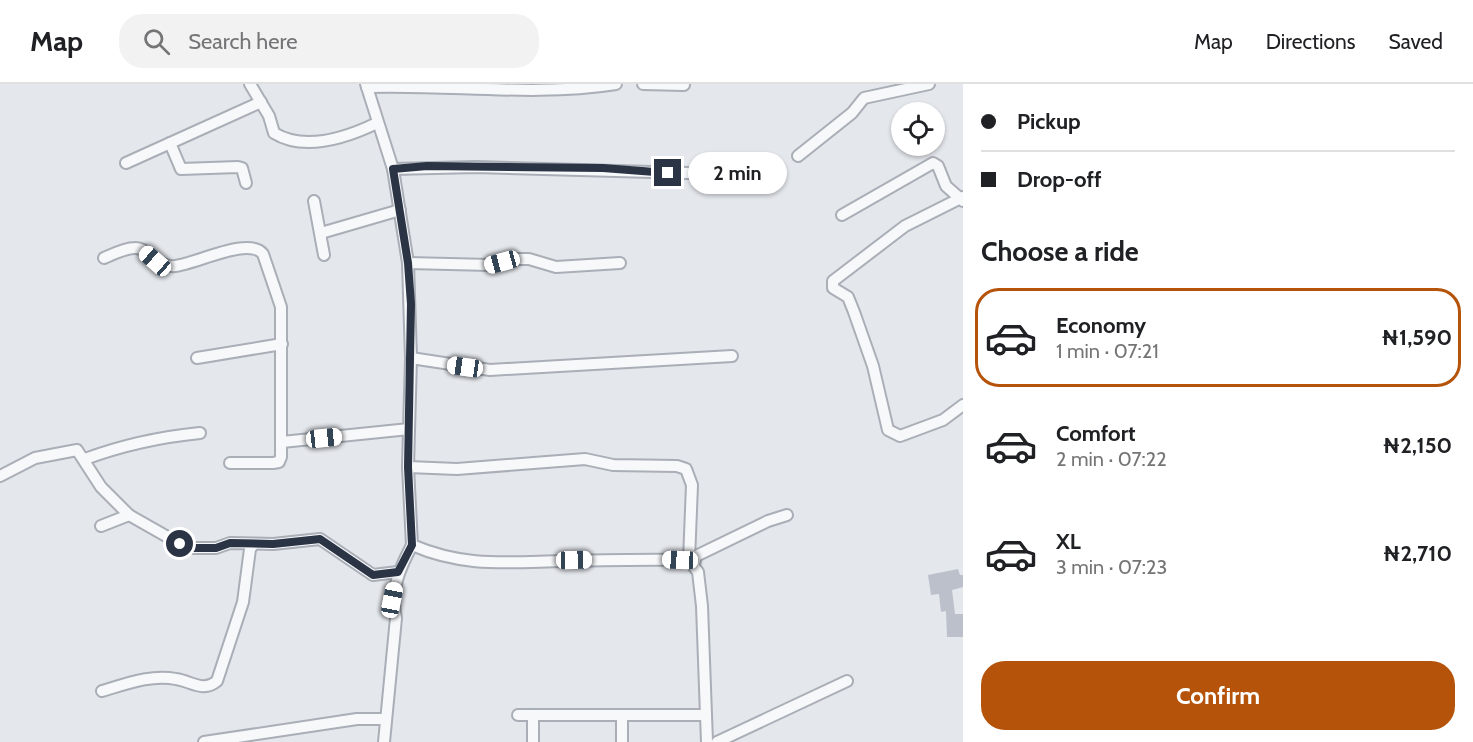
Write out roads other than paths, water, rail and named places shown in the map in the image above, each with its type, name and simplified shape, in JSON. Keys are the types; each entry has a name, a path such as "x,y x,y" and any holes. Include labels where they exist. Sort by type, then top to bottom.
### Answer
{"street":[{"path":"250,84 261,102 274,133 285,139 298,141 343,138 377,123"},
{"path":"384,742 396,618 392,600 398,572 412,545 408,467 411,358 408,263 400,210 393,169 367,86 409,85 548,91 616,84"},
{"path":"643,84 684,86"},
{"path":"798,156 852,113 864,98 928,84"},
{"path":"126,163 261,102"},
{"path":"170,143 181,169 238,167 242,168 246,183"},
{"path":"842,214 933,164 938,166 946,186 962,199 905,226 834,281 833,288 848,297 854,312 873,366 888,429 900,436 924,429 943,420 963,405"},
{"path":"393,169 476,167 688,173"},
{"path":"314,201 324,255"},
{"path":"321,234 400,210"},
{"path":"104,258 136,247 143,249 155,261 174,267 247,247 260,249 281,307 282,442 279,462 230,463"},
{"path":"408,263 490,265 515,259 529,259 567,268 620,263"},
{"path":"197,358 282,344"},
{"path":"411,358 490,370 732,356"},
{"path":"282,442 409,429"},
{"path":"84,459 121,445 160,437 200,433"},
{"path":"0,476 35,458 74,449 80,451 101,487 129,515 189,548 216,548 230,543 254,544 320,539 373,575 398,572"},
{"path":"408,467 457,469 585,459 613,465 677,466 686,469 692,485 692,562 698,572 702,606 706,742"},
{"path":"101,526 129,515"},
{"path":"692,562 696,556 768,521 787,515"},
{"path":"102,691 145,678 178,679 201,687 217,681 243,602 250,549 254,544"},
{"path":"412,545 440,557 480,563 645,559 692,562"},
{"path":"717,742 847,681"},
{"path":"518,715 706,715"},
{"path":"533,715 533,742"},
{"path":"622,715 622,742"},
{"path":"204,742 357,719 386,719"}]}
